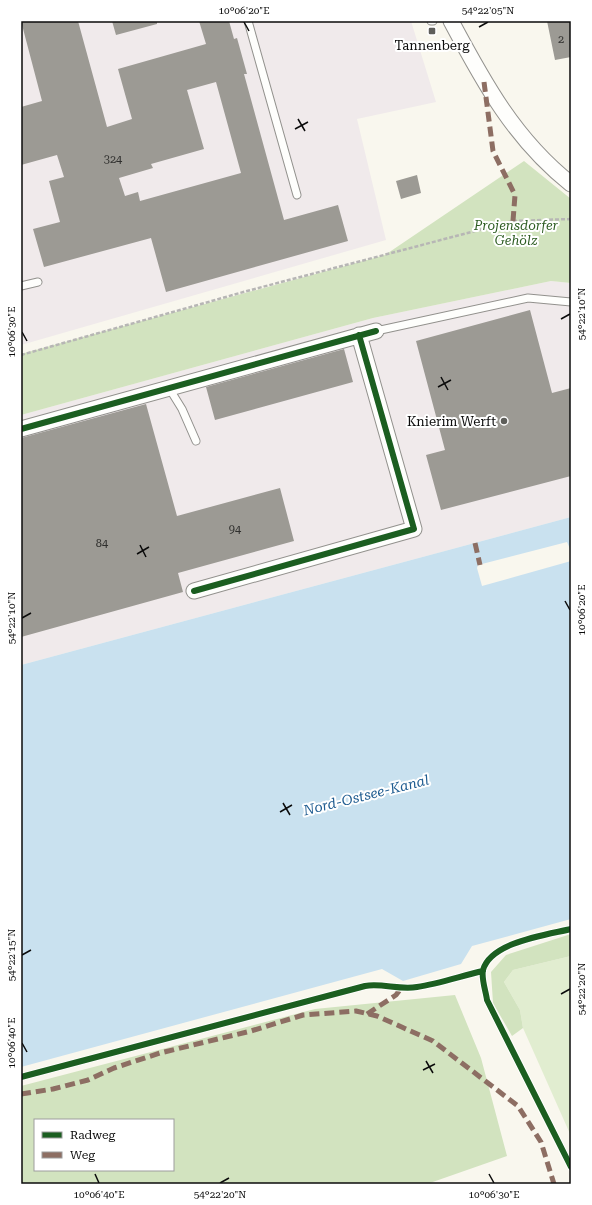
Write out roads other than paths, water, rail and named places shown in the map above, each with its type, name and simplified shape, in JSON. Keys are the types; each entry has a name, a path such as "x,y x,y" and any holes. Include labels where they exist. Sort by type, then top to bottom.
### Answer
{"street":[{"path":"451,21 484,82 508,120 541,158 571,184"},
{"path":"21,429 376,330"},
{"path":"194,591 414,529 359,335"}],"lane":[{"path":"248,21 297,195"},
{"path":"21,286 38,282"},
{"path":"376,330 528,298 571,302"},
{"path":"169,388 182,409 196,441"}],"water":[{"name":"Nord-Ostsee-Kanal","path":"571,517 571,919 472,946 461,964 403,981 382,969 21,1067 21,665"}],"place":[{"name":"Tannenberg","path":"432,31"},
{"name":"Knierim Werft","path":"504,421"}],"park label":[{"name":"Projensdorfer Gehölz","path":"516,232"}]}
